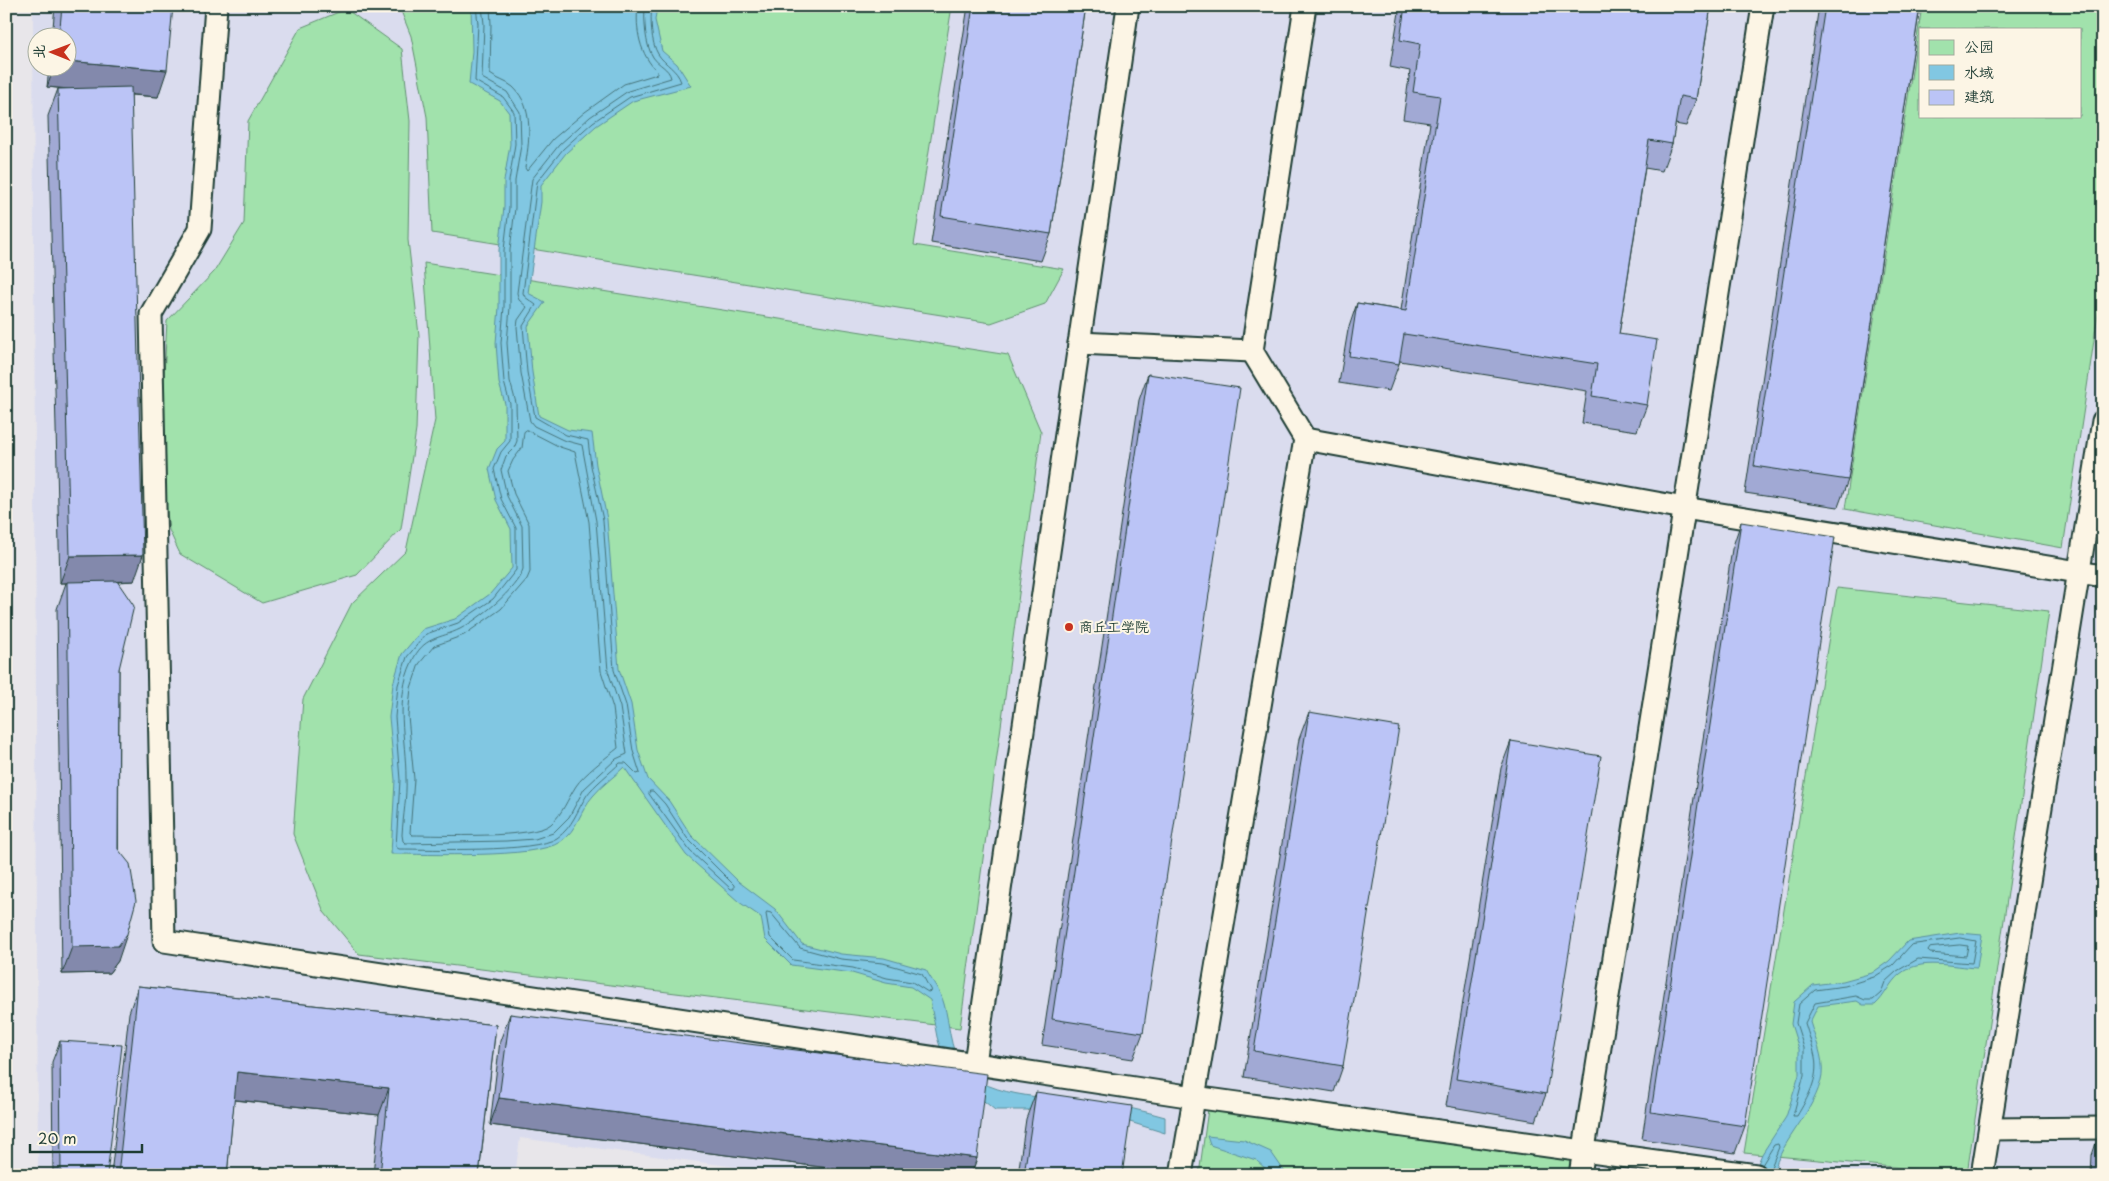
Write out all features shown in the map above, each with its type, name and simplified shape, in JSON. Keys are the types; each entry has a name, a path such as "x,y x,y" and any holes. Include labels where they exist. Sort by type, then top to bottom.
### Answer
{"lane":[{"path":"216,6 200,229 151,314 164,941 1194,1097 1756,1175"},
{"path":"975,1063 1128,6"},
{"path":"1181,1175 1305,439 1252,351 1305,6"},
{"path":"1580,1175 1763,6"},
{"path":"1079,343 1252,351"},
{"path":"1982,1175 2103,422"},
{"path":"1305,439 1684,508 2103,576"},
{"path":"1990,1129 2103,1128"}],"shaded area":[{"name":"商丘工学院","path":"33,6 2103,6 2103,1175 796,1175 520,1138 515,1175 38,1175 33,78 78,78 78,28 33,28"}],"green space":[{"path":"399,6 952,6 914,245 1064,269 1045,304 991,323 432,233 427,117 411,36"},
{"path":"1922,6 2103,6 2103,280 2063,548 1845,509"},
{"path":"346,9 402,49 410,121 408,240 419,335 416,430 401,529 357,575 262,603 180,554 169,530 165,493 162,411 167,321 214,272 244,223 248,121 300,28"},
{"path":"424,263 1008,355 1041,432 960,1028 359,954 324,912 293,834 303,699 352,603 406,551 435,420"},
{"path":"1837,588 2049,611 1967,1174 1744,1153"},
{"path":"1208,1109 1575,1158 1572,1175 1199,1175"}],"water":[{"path":"471,6 657,6 655,20 662,51 677,64 691,86 633,101 596,126 566,153 541,185 541,202 528,293 545,302 528,326 532,372 539,416 568,430 592,433 596,465 607,519 619,669 631,704 638,750 648,779 669,801 691,835 739,882 775,909 802,944 841,954 884,958 926,970 943,1000 952,1044 958,1059 962,1066 974,1077 989,1086 1006,1092 1109,1104 1165,1117 1165,1133 1130,1122 1046,1110 995,1110 948,1072 937,1037 930,1000 911,987 886,983 852,973 791,965 765,939 761,917 739,902 686,855 624,767 593,796 571,832 560,842 547,847 505,853 453,855 391,854 395,780 389,717 393,684 402,654 423,629 455,619 490,594 512,568 511,529 496,500 489,469 497,449 505,441 505,404 499,383 496,343 499,307 499,250 504,207 504,181 510,144 509,113 500,101 469,84 472,51"},
{"path":"1960,933 1982,935 1977,968 1937,964 1917,966 1900,974 1875,1005 1863,1005 1857,1001 1818,1006 1810,1022 1822,1062 1819,1088 1806,1113 1783,1149 1773,1175 1753,1175 1762,1154 1786,1117 1799,1075 1799,1049 1791,1024 1794,1002 1813,985 1843,981 1872,973 1889,961 1908,941"},
{"path":"1207,1136 1244,1140 1271,1152 1287,1175 1266,1175 1267,1170 1256,1160 1210,1145"}],"building":[{"path":"62,6 173,6 167,70 78,62 78,28 60,28"},
{"path":"973,6 1086,6 1051,234 941,216"},
{"path":"1405,6 1711,6 1696,99 1680,96 1672,144 1649,140 1619,334 1657,340 1647,405 1592,396 1597,364 1404,334 1399,364 1349,356 1357,303 1406,311 1440,96 1413,92 1420,44 1400,40"},
{"path":"1825,6 1920,6 1848,480 1754,466"},
{"path":"131,87 143,555 70,556 58,89"},
{"path":"1148,374 1240,388 1143,1033 1052,1019"},
{"path":"1741,522 1835,537 1745,1126 1651,1112"},
{"path":"117,581 134,606 119,669 118,849 130,864 136,901 127,934 118,946 72,947 67,582"},
{"path":"1309,712 1399,727 1343,1066 1254,1051"},
{"path":"1511,741 1601,756 1546,1094 1456,1079"},
{"path":"138,986 496,1025 479,1175 380,1175 389,1088 237,1072 227,1175 118,1175"},
{"path":"510,1014 987,1074 977,1158 499,1098"},
{"path":"60,1041 122,1045 107,1175 61,1175"},
{"path":"1036,1092 1132,1106 1122,1175 1024,1175"},
{"path":"2101,1128 2103,1128 2103,1175 2101,1175"}],"place":[{"name":"商丘工学院","path":"1069,627"}]}
